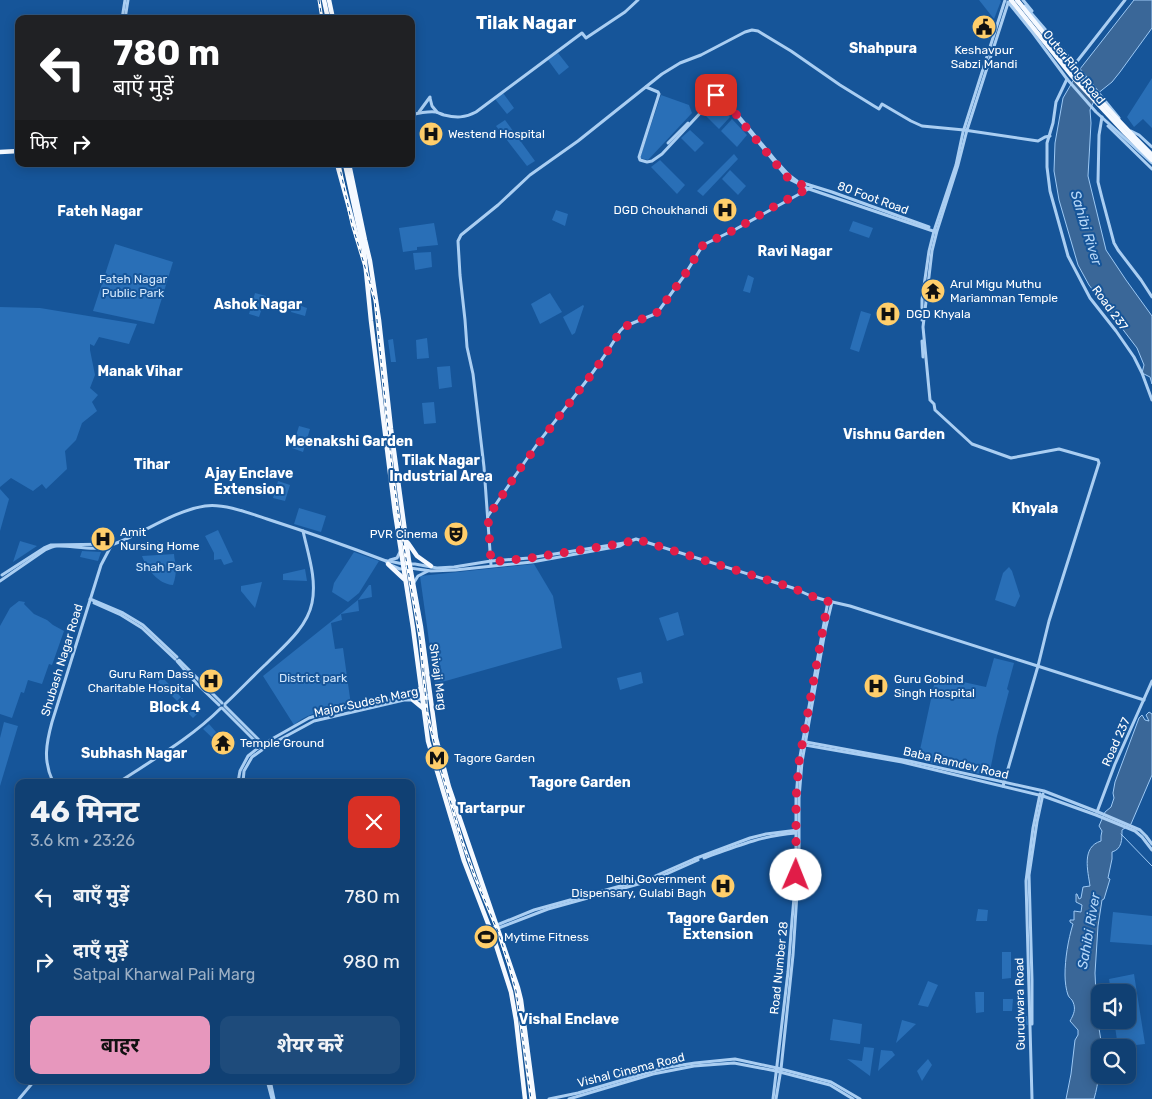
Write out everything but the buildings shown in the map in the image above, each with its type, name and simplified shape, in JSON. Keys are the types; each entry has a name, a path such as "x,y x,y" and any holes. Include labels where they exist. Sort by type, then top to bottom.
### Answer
{"main road":[{"path":"324,0 330,15"},
{"path":"329,0 331,15"},
{"name":"Outer Ring Road","path":"1020,0 1076,72 1128,132 1152,154"},
{"name":"Outer Ring Road","path":"1008,1 1084,89 1152,162"},
{"path":"0,154 15,153"},
{"path":"338,167 357,238 365,249"},
{"path":"347,167 365,249"},
{"path":"351,167 363,241"},
{"name":"Shivaji Marg","path":"365,249 370,261 379,320 391,429 436,738 450,787 518,988 534,1099"},
{"name":"Shivaji Marg","path":"365,249 371,321 400,550 428,741 470,878 491,930 511,992 525,1099"},
{"path":"407,542 417,556 431,568"},
{"path":"387,562 405,580"},
{"path":"421,688 412,699 424,709"}],"street":[{"path":"124,15 126,0"},
{"path":"415,114 437,112 449,116 467,117 582,33 586,38 625,12 638,0"},
{"path":"1020,0 1047,32"},
{"name":"Outer Ring Road","path":"1020,0 1118,117 1152,154"},
{"path":"1075,64 1125,0"},
{"path":"1003,784 1038,666 1049,621 1099,462 1098,460 1059,449 1011,458 972,444 935,410 934,404 930,400 922,350 922,300 929,251 957,165 968,120 1008,1"},
{"name":"Outer Ring Road","path":"1008,1 1068,80 1096,112 1152,162"},
{"path":"1022,20 1031,13"},
{"path":"491,563 484,467 473,374 467,347 458,250 459,237 530,175 578,141 662,74 680,63 695,58 752,30 758,31 791,50 840,85 879,109 882,104 922,126 965,130 1038,141 1050,136"},
{"name":"Road 237","path":"1068,80 1056,102 1053,123 1047,143 1050,191 1068,256 1090,298 1116,330 1134,357 1152,400"},
{"name":"80 Foot Road","path":"646,87 658,92 659,95 639,157 641,161 652,161 658,156 717,94 722,96 791,180 935,231"},
{"path":"418,113 430,97 432,106 437,112"},
{"path":"1102,118 1119,138 1152,170"},
{"path":"1102,118 1099,136 1098,182 1114,243 1122,257 1152,297"},
{"path":"1131,131 1139,135 1152,147"},
{"path":"488,517 519,470 595,370 622,329 658,312 684,276 703,245 811,188"},
{"path":"1,577 53,547 98,548 112,545 186,511 212,505 252,514 303,531 387,562 400,569 410,566 437,568 491,563 625,543 636,539 1144,700"},
{"path":"124,779 181,742 222,706 303,624 309,614 314,584 303,531"},
{"name":"Shubash Nagar Road","path":"52,779 46,755 47,740 89,600 101,565 112,545"},
{"path":"387,562 397,558 400,550"},
{"path":"413,584 416,579 431,568"},
{"path":"89,600 121,615 145,630 177,659 263,747"},
{"name":"Road Number 28","path":"774,1099 790,955 796,875 798,831 796,798 799,762 830,602"},
{"name":"Road 237","path":"1097,813 1115,764 1152,681"},
{"name":"Major Sudesh Marg","path":"239,779 240,771 248,756 314,721 404,700 430,696"},
{"name":"Baba Ramdev Road","path":"804,744 873,754 1042,793 1130,827"},
{"name":"Major Sudesh Marg","path":"243,779 244,771 250,760 263,747"},
{"name":"Gurudwara Road","path":"1032,1099 1032,980 1028,875 1042,793"},
{"path":"1130,827 1140,830 1152,844"},
{"path":"1130,827 1142,836 1152,850"},
{"path":"491,930 535,910 653,877 750,838 766,834 798,831"},
{"name":"Vishal Cinema Road","path":"549,1099 579,1094 653,1072 718,1060 736,1059 830,1085 853,1099"},
{"name":"Vishal Cinema Road","path":"778,1070 832,1082 860,1099"},
{"path":"20,1099 32,1084"},
{"path":"270,1084 273,1099"},
{"name":"Vishal Cinema Road","path":"569,1099 579,1094"}],"green space":[{"path":"979,0 1001,1 994,19"},
{"path":"558,53 569,67 559,75 548,60"},
{"path":"1152,78 1152,128 1143,119 1134,127 1127,117"},
{"path":"503,93 514,108 507,114 495,99"},
{"path":"661,95 689,105 692,113 648,160 640,158"},
{"path":"718,102 730,117 719,129 705,115"},
{"path":"732,119 747,135 737,147 721,131"},
{"path":"505,120 535,161 527,166 496,126"},
{"path":"690,130 704,143 695,152 681,138"},
{"path":"734,154 738,159 703,196 697,191"},
{"path":"660,160 685,185 677,194 651,167"},
{"path":"730,170 746,186 738,195 722,179"},
{"path":"556,210 568,214 565,226 552,220"},
{"path":"853,221 873,228 869,238 849,231"},
{"path":"434,223 438,245 417,247 417,250 403,252 399,228"},
{"name":"Fateh Nagar Public Park","path":"115,244 173,262 154,324 93,311"},
{"path":"431,252 432,267 415,270 413,253"},
{"path":"748,275 754,278 750,293 743,291"},
{"path":"255,293 266,296 259,317 249,314"},
{"path":"550,293 562,312 540,324 531,304"},
{"path":"293,303 307,308 305,316 291,312"},
{"path":"583,305 575,333 572,335 563,317"},
{"path":"0,307 40,308 137,324 129,344 99,337 94,346 90,344 95,375 90,388 98,395 92,402 97,411 82,423 76,440 65,451 67,469 46,489 42,484 33,491 11,478 0,487"},
{"path":"861,311 871,314 859,352 850,349"},
{"path":"427,338 429,358 417,359 416,340"},
{"path":"393,339 396,362 391,362 388,340"},
{"path":"450,366 452,387 439,389 437,367"},
{"path":"434,402 436,423 424,424 422,403"},
{"path":"299,426 310,429 303,452 292,448"},
{"path":"278,481 290,485 285,501 273,498"},
{"path":"0,489 9,499 0,531"},
{"path":"299,508 326,516 321,532 294,524"},
{"path":"218,530 233,562 224,565 221,559 214,560 214,553 205,536"},
{"path":"20,541 37,546 13,562"},
{"path":"82,551 101,552 98,561 80,557"},
{"path":"354,552 379,561 359,593 348,602 332,592 334,583"},
{"name":"Shah Park","path":"174,554 176,570 173,585 158,579 147,566 142,556"},
{"path":"534,564 553,596 562,648 435,684 420,576"},
{"path":"1009,567 1020,596 1015,607 995,600 1003,573"},
{"path":"305,569 307,581 283,580 283,574"},
{"path":"262,582 255,608 241,591 241,586"},
{"path":"369,585 371,585 372,597 358,600"},
{"name":"District park","path":"358,600 359,611 341,614 342,620 331,623 335,649 343,648 351,705 328,709 300,720 294,725 263,676"},
{"path":"19,601 25,602 24,604 34,614 64,631 52,665 49,664 42,684 28,680 24,693 21,692 12,718 0,714 0,626 10,608"},
{"path":"678,612 684,635 667,641 659,618"},
{"path":"994,658 1014,663 989,776 918,759 936,676 986,687"},
{"path":"641,672 643,683 620,690 617,678"},
{"path":"162,677 181,697 177,701 158,682"},
{"path":"182,698 197,714 193,718 177,702"},
{"path":"4,722 18,726 0,786 0,738"},
{"path":"209,724 223,740 219,744 203,729"},
{"path":"978,909 988,910 987,921 976,921"},
{"path":"1113,912 1152,916 1152,945 1110,942"},
{"path":"1002,952 1011,952 1011,978 1002,979"},
{"path":"1134,974 1136,984 1110,984 1109,979"},
{"path":"928,981 938,985 928,1007 918,1005"},
{"path":"1136,987 1145,1044 1136,1045 1136,1039 1117,1039 1115,1029 1136,1029"},
{"path":"975,992 984,992 984,1012 976,1013"},
{"path":"1003,999 1013,999 1012,1011 1003,1011"},
{"path":"1018,1015 1027,1016 1028,1025 1018,1026"},
{"path":"833,1019 862,1024 860,1044 830,1040"},
{"path":"902,1020 916,1024 896,1043"},
{"path":"864,1047 874,1048 870,1076 847,1059 862,1061"},
{"path":"881,1050 892,1051 895,1055 878,1071"},
{"path":"928,1059 932,1065 922,1081 917,1071"}],"water":[{"name":"Sahibi River","path":"1134,0 1152,0 1152,28 1112,82 1097,94 1090,110 1088,176 1106,250 1152,316 1152,384 1150,377 1142,373 1144,365 1137,348 1089,285 1078,265 1059,200 1054,171 1055,143 1063,98 1080,69"},
{"name":"Sahibi River","path":"1149,712 1152,714 1152,775 1131,824 1122,830 1120,846 1112,852 1108,878 1110,879 1104,899 1102,900 1098,926 1096,984 1091,984 1091,1029 1099,1029 1101,1039 1091,1039 1091,1084 1097,1084 1096,1093 1094,1099 1066,1099 1075,1040 1078,1035 1078,1030 1070,1021 1074,1007 1073,1001 1067,993 1065,980 1067,950 1073,924 1070,920 1074,920 1074,911 1081,912 1082,905 1076,902 1076,894 1079,899 1081,898 1083,887 1090,886 1087,867 1088,854 1095,844 1101,841 1102,831 1099,826 1105,812 1111,807 1114,798 1115,782 1139,718 1142,715 1145,720 1149,721 1146,715"}],"waterway":[{"path":"1121,834 1152,866"}],"railway":[{"path":"319,0 321,15"},
{"path":"340,167 352,224 375,300 392,468 420,638 427,712 438,759 462,841 499,934 516,991 531,1099"}],"place":[{"name":"Keshavpur Sabzi Mandi","path":"984,27"},
{"name":"Westend Hospital","path":"431,134"},
{"name":"DGD Choukhandi","path":"725,210"},
{"name":"Arul Migu Muthu Mariamman Temple","path":"933,291"},
{"name":"DGD Khyala","path":"888,314"},
{"name":"PVR Cinema","path":"456,534"},
{"name":"Amit Nursing Home","path":"103,539"},
{"name":"Guru Ram Dass Charitable Hospital","path":"211,681"},
{"name":"Guru Gobind Singh Hospital","path":"876,686"},
{"name":"Temple Ground","path":"223,743"},
{"name":"Tagore Garden","path":"437,758"},
{"name":"Delhi Government Dispensary, Gulabi Bagh","path":"723,886"},
{"name":"Mytime Fitness","path":"486,937"}],"district":[{"name":"Tilak Nagar","path":"526,23"},
{"name":"Shahpura","path":"883,48"},
{"name":"Fateh Nagar","path":"100,211"},
{"name":"Ravi Nagar","path":"795,251"},
{"name":"Ashok Nagar","path":"258,304"},
{"name":"Manak Vihar","path":"140,371"},
{"name":"Vishnu Garden","path":"894,434"},
{"name":"Meenakshi Garden","path":"349,441"},
{"name":"Tihar","path":"152,464"},
{"name":"Tilak Nagar Industrial Area","path":"441,468"},
{"name":"Ajay Enclave Extension","path":"249,482"},
{"name":"Khyala","path":"1035,508"},
{"name":"Block 4","path":"175,707"},
{"name":"Subhash Nagar","path":"134,753"},
{"name":"Tagore Garden","path":"580,782"},
{"name":"Tartarpur","path":"491,808"},
{"name":"Tagore Garden Extension","path":"718,926"},
{"name":"Vishal Enclave","path":"569,1019"}],"route":[{"path":"716,95 722,96 738,113 736,115 786,176 809,188 736,229 703,245 684,276 658,312 622,329 595,370 538,443 488,517 491,562 511,561 625,543 636,539 741,571 828,601 799,762 796,798 796,875"}]}
